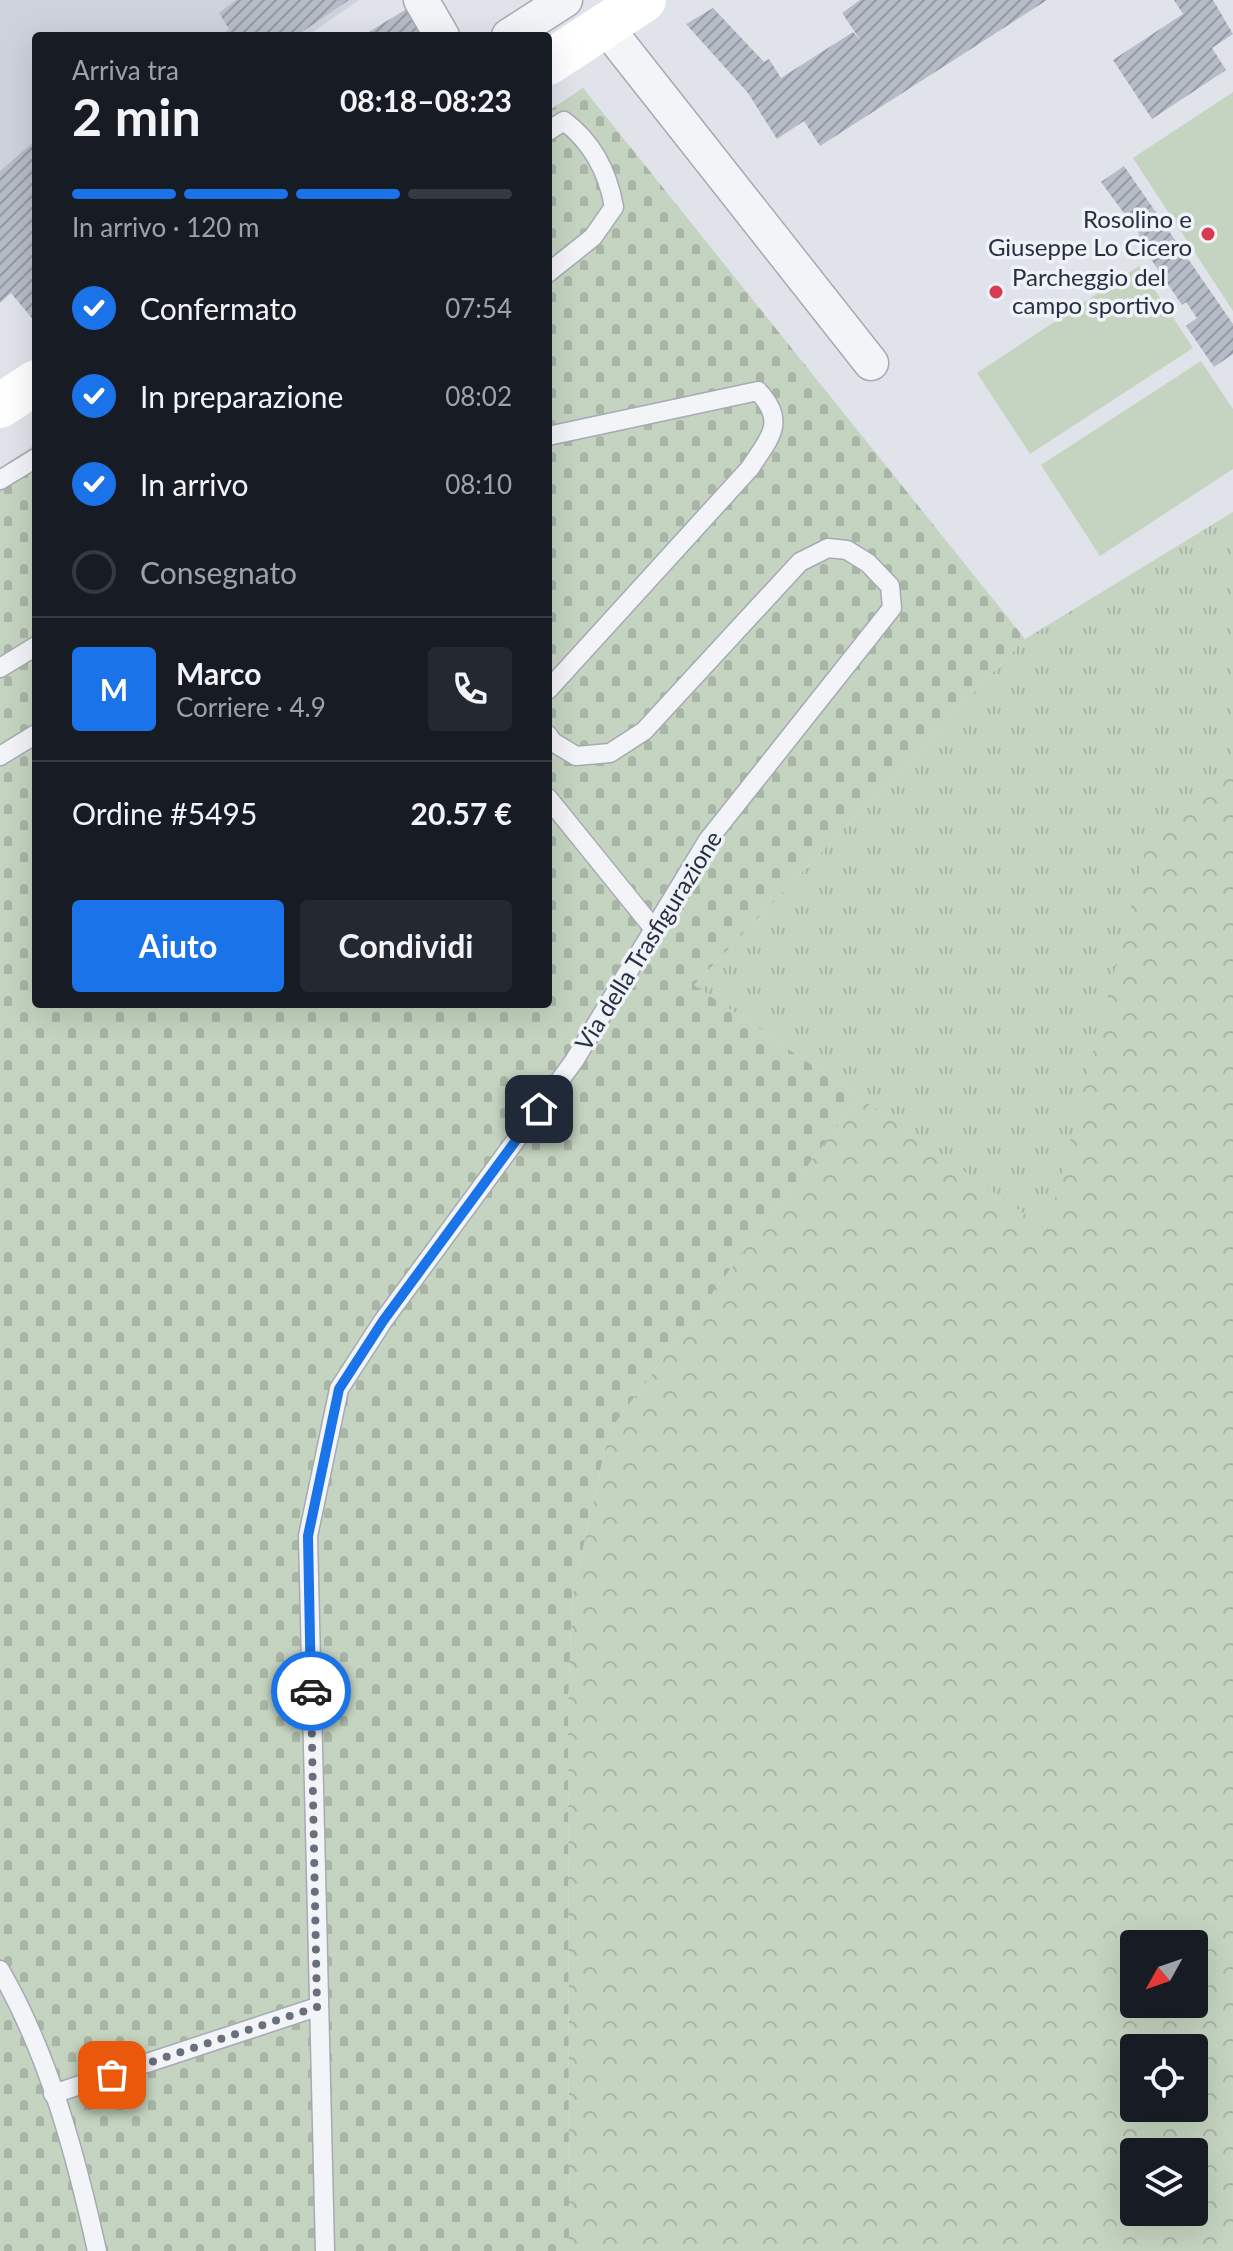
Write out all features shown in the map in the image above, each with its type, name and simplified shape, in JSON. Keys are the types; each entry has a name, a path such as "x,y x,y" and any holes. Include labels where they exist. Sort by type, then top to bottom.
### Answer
{"main road":[{"path":"552,61 644,0"},
{"path":"0,406 32,385"}],"street":[{"path":"421,0 440,32"},
{"path":"515,32 565,0"},
{"path":"606,27 871,363"}],"lane":[{"path":"552,128 564,121 578,132 609,178 614,207 593,237 552,270"},
{"path":"552,435 758,391 772,406 774,430 750,468 552,686"},
{"path":"0,480 32,460"},
{"name":"Via della Trasfigurazione","path":"325,2251 308,1536 339,1389 383,1321 574,1061 708,840 892,608 890,586 868,563 847,550 828,548 800,562 644,731 610,753 576,756 552,738"},
{"path":"0,668 32,648"},
{"path":"0,756 32,736"},
{"path":"552,803 654,929"},
{"path":"0,1970 40,2053 97,2251"},
{"path":"53,2094 317,2007"}],"shaded area":[{"path":"0,0 359,0 313,32 32,32 32,228 0,250"}],"green space":[{"path":"583,88 1025,639 694,985 859,1097 609,1431 572,1598 568,1707 569,2251 0,2251 0,468 32,447 32,1008 552,1008 552,108"},
{"name":"Rosolino e Giuseppe Lo Cicero","path":"1233,92 1233,311 1133,158"},
{"path":"1139,266 1193,348 1030,454 977,373"},
{"path":"1201,361 1233,409 1233,469 1100,556 1041,465"},
{"path":"1233,512 1233,1356 1217,1352 859,1097 694,985 1025,639"},
{"path":"1233,776 1233,2251 569,2251 568,1707 572,1598 609,1431 859,1097 1047,1230 1152,825"}],"building":[{"path":"236,0 349,0 302,32 225,32 229,29 219,13"},
{"path":"860,0 1047,0 820,146 804,121 777,139 748,93 686,24 713,8 764,62 769,59 781,78 853,32 861,41 842,13"},
{"path":"1174,0 1213,0 1233,34 1212,48 1226,70 1152,119 1113,60 1183,14"},
{"path":"415,4 430,32 369,32"},
{"path":"32,143 32,318 11,293 0,303 0,171"},
{"path":"1124,166 1233,324 1233,354 1214,367 1186,326 1197,318 1186,302 1182,305 1136,237 1140,235 1101,182"}],"way so far":[{"path":"112,2075 317,2007 311,1691"}],"place":[{"name":"Rosolino e Giuseppe Lo Cicero","path":"1208,234"},
{"name":"Parcheggio del campo sportivo","path":"996,292"}],"route":[{"path":"311,1691 308,1536 339,1389 383,1321 539,1109"}]}
